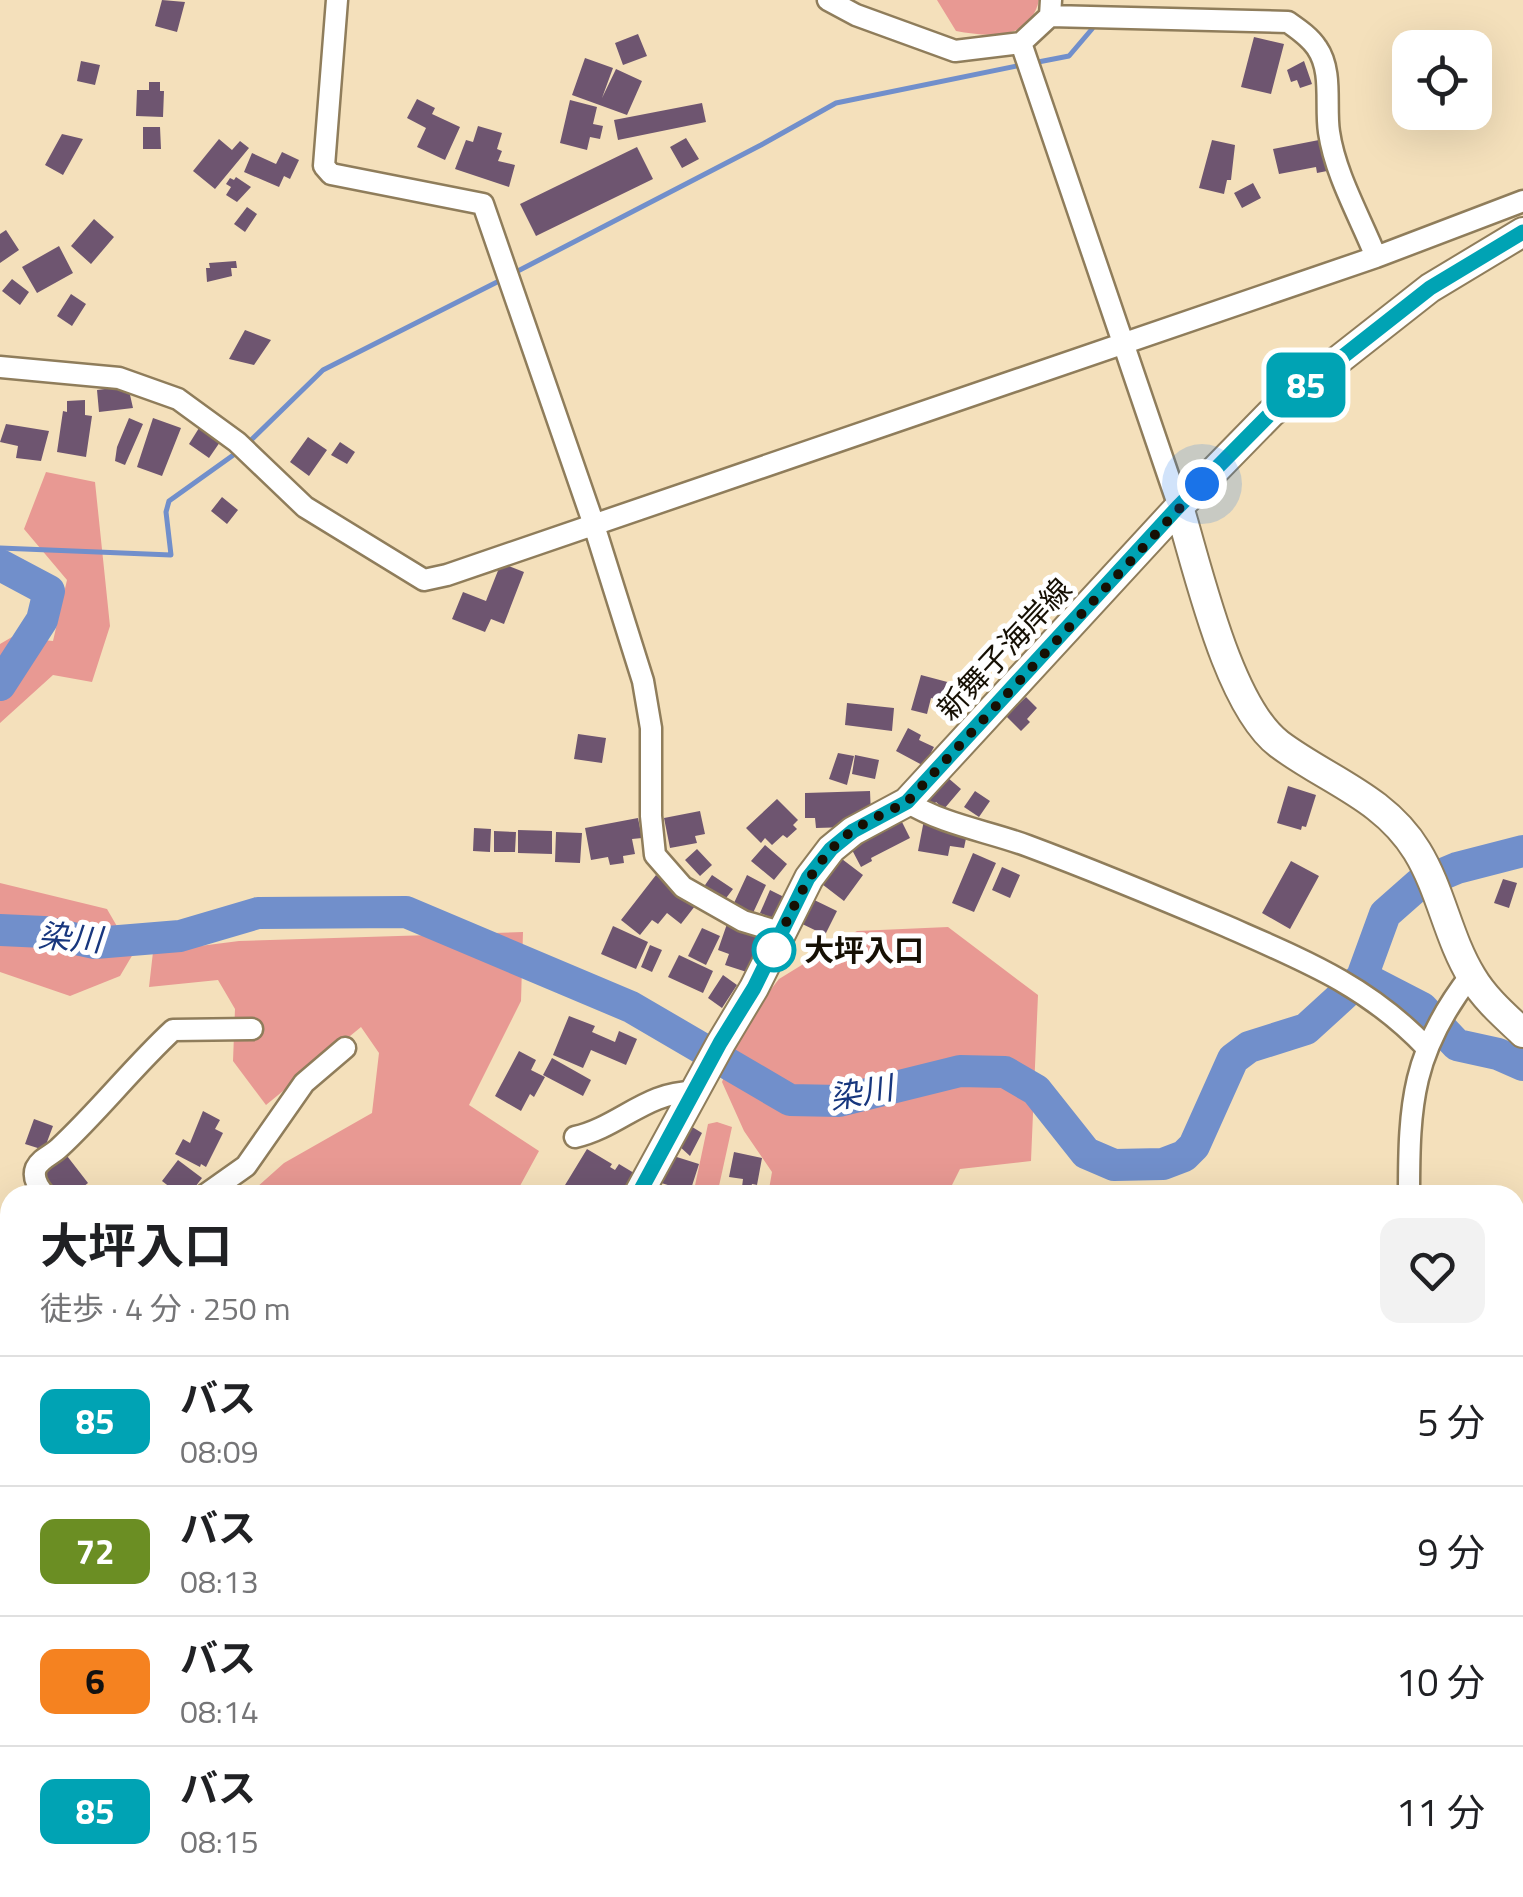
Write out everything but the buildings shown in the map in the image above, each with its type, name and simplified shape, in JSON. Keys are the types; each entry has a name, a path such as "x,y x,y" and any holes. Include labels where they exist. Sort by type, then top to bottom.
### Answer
{"main road":[{"name":"新舞子海岸線","path":"643,1185 754,988 808,878 831,849 853,831 907,802 1178,507 1271,413 1430,288 1523,232"},
{"path":"1178,507 1222,646 1247,704 1277,742 1382,808 1404,834 1418,852 1435,888 1470,976 1490,1002 1523,1033"}],"street":[{"path":"338,0 324,166 332,174 483,204 593,522 643,681 651,728 650,816 655,855 683,887 742,921 782,932"},
{"path":"828,0 856,16 956,51 1022,43 1050,8 1288,22 1319,50 1328,89 1329,131 1376,256"},
{"path":"1022,43 1178,507"},
{"path":"0,366 119,378 178,399 237,442 305,507 424,580 1121,344 1523,201"},
{"path":"907,802 927,814 1117,879 1329,972 1379,1003 1428,1042"},
{"path":"1409,1185 1411,1102 1428,1042 1448,1004 1470,976"},
{"path":"37,1185 34,1174 39,1162 58,1150 137,1063 173,1030 252,1030"},
{"path":"219,1185 246,1166 304,1083 345,1048"},
{"path":"576,1137 595,1132 658,1097 698,1084"}],"shaded area":[{"path":"937,0 1039,0 1027,23 994,35 956,31"},
{"path":"46,472 95,482 110,626 92,682 53,675 0,723 0,644 12,637 53,641 67,580 24,529"},
{"path":"0,883 107,909 133,954 120,976 70,996 0,972"},
{"path":"948,927 1038,995 1031,1161 960,1169 952,1185 770,1185 772,1172 744,1131 722,1082 744,1024 779,979 857,931"},
{"path":"523,932 521,1001 469,1105 539,1151 520,1185 259,1185 284,1163 372,1113 379,1053 361,1027 266,1105 233,1061 235,1009 218,980 149,987 153,952 239,941"},
{"path":"717,1122 732,1127 719,1185 695,1185 708,1124"}],"waterway":[{"path":"1033,63 1069,56 1092,29"},
{"path":"514,273 836,103 1022,65"},
{"path":"247,444 323,370 505,278"},
{"path":"0,548 171,555 166,512 169,501 239,451"},
{"name":"染川","path":"0,565 49,591 42,620 0,685"},
{"name":"染川","path":"0,930 44,932 95,943 180,936 258,913 406,912 631,1007 790,1100 839,1101 960,1071 1005,1072 1036,1090 1086,1153 1114,1165 1163,1164 1184,1156 1194,1146 1233,1059 1249,1047 1306,1029 1362,977 1385,914 1419,884 1457,868 1523,851"},
{"path":"1362,977 1422,1008 1457,1045 1498,1054 1523,1065"}],"bus line":[{"name":"85","path":"643,1185 754,988 808,878 831,849 853,831 907,802 1178,507 1271,413 1430,288 1523,232"}],"place":[{"name":"大坪入口","path":"774,950"}],"route":[{"path":"774,950 768,960 808,878 831,849 853,831 907,802 1202,484"}]}
